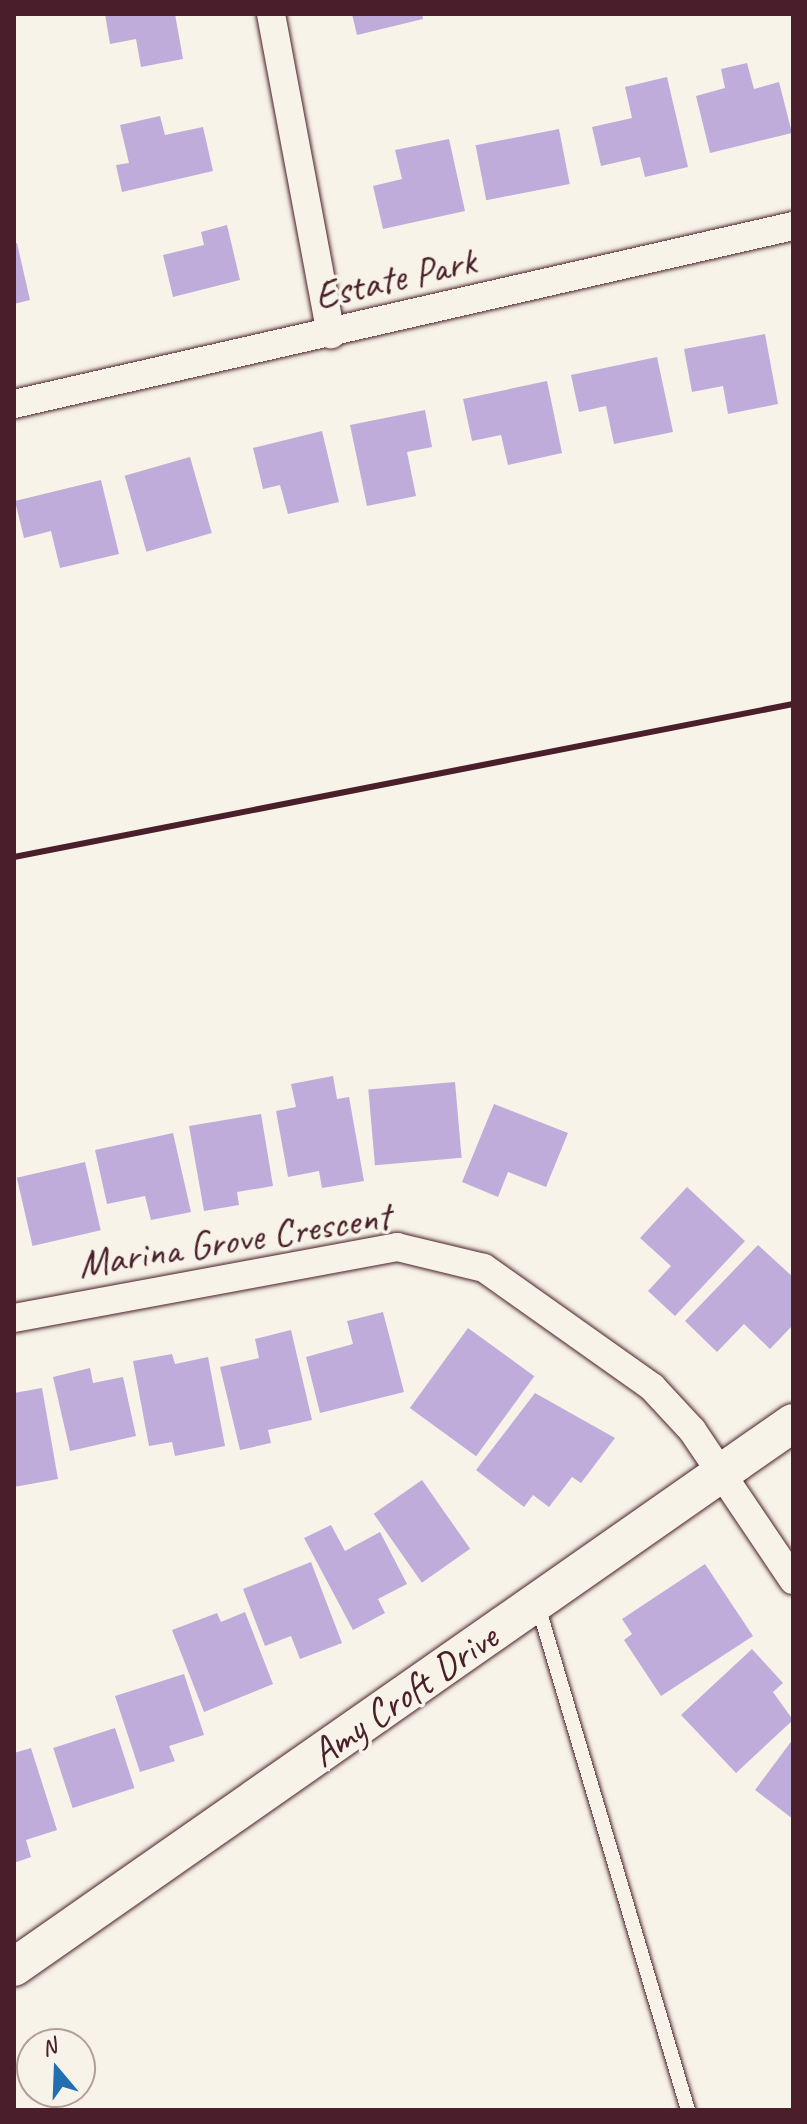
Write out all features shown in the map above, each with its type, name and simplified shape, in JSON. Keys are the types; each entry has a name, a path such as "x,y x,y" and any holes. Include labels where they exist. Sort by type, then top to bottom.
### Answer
{"street":[{"path":"271,14 331,334"},
{"name":"Estate Park","path":"14,404 793,226"},
{"name":"Marina Grove Crescent","path":"14,1318 349,1253 397,1247 444,1256 528,1292 617,1357 683,1419 793,1580"},
{"name":"Amy Croft Drive","path":"14,1967 793,1423"}],"lane":[{"path":"537,1602 688,2110"}],"building":[{"path":"105,14 175,14 183,59 141,67 136,39 110,44"},
{"path":"352,14 422,14 423,19 357,35"},
{"path":"747,63 754,89 779,82 792,133 710,153 696,96 725,88 721,69"},
{"path":"667,77 688,167 645,177 640,157 601,166 592,127 632,118 625,87"},
{"path":"160,116 165,135 203,127 213,171 122,192 116,165 129,163 120,125"},
{"path":"559,129 570,184 486,200 476,145"},
{"path":"449,139 465,211 383,229 373,186 402,179 395,150"},
{"path":"227,225 240,280 173,297 163,255 204,245 201,232"},
{"path":"17,243 30,300 14,304 14,244"},
{"path":"765,334 778,404 728,414 723,386 692,392 684,349"},
{"path":"657,357 673,432 614,444 606,406 579,412 571,375"},
{"path":"547,381 562,453 508,465 501,435 472,441 463,399"},
{"path":"425,410 432,447 407,452 416,496 367,506 350,425"},
{"path":"322,431 339,502 288,514 280,485 263,489 253,448"},
{"path":"190,457 212,533 146,552 125,476"},
{"path":"101,480 119,554 60,568 51,531 24,538 15,501"},
{"path":"333,1076 337,1099 349,1097 364,1181 322,1188 319,1171 288,1177 276,1111 296,1107 291,1084"},
{"path":"455,1082 462,1158 375,1165 368,1090"},
{"path":"494,1104 568,1133 546,1187 508,1172 498,1197 462,1182"},
{"path":"261,1114 273,1186 237,1192 239,1205 204,1211 189,1126"},
{"path":"173,1133 191,1212 151,1220 145,1196 107,1204 95,1150"},
{"path":"85,1162 101,1230 33,1246 17,1178"},
{"path":"687,1187 745,1241 675,1316 648,1291 671,1266 640,1238"},
{"path":"758,1245 793,1277 793,1325 770,1349 744,1324 717,1352 685,1321"},
{"path":"383,1312 404,1392 320,1413 306,1357 353,1344 347,1321"},
{"path":"468,1328 534,1376 476,1456 410,1408"},
{"path":"291,1330 312,1420 268,1430 271,1443 240,1450 220,1367 259,1358 255,1339"},
{"path":"172,1354 175,1364 208,1357 225,1446 175,1456 172,1442 149,1446 133,1361"},
{"path":"90,1368 93,1383 123,1377 136,1436 70,1451 53,1377"},
{"path":"42,1388 58,1479 14,1487 14,1393"},
{"path":"535,1393 615,1438 581,1483 572,1477 549,1507 533,1495 524,1507 476,1470"},
{"path":"422,1480 470,1549 422,1583 374,1514"},
{"path":"331,1525 345,1551 380,1532 407,1584 378,1599 385,1613 353,1630 304,1538"},
{"path":"311,1562 342,1643 300,1659 291,1636 265,1646 243,1589"},
{"path":"705,1564 753,1636 661,1696 624,1640 632,1634 622,1619"},
{"path":"245,1612 273,1684 204,1712 172,1630 217,1613 221,1622"},
{"path":"752,1649 783,1683 773,1692 793,1720 736,1773 681,1715"},
{"path":"184,1674 204,1735 169,1746 175,1761 140,1772 115,1696"},
{"path":"115,1728 134,1788 73,1808 53,1748"},
{"path":"793,1739 793,1819 755,1790"},
{"path":"31,1748 57,1830 26,1840 31,1857 14,1863 14,1753"}],"railway":[{"path":"14,857 793,704"}]}
